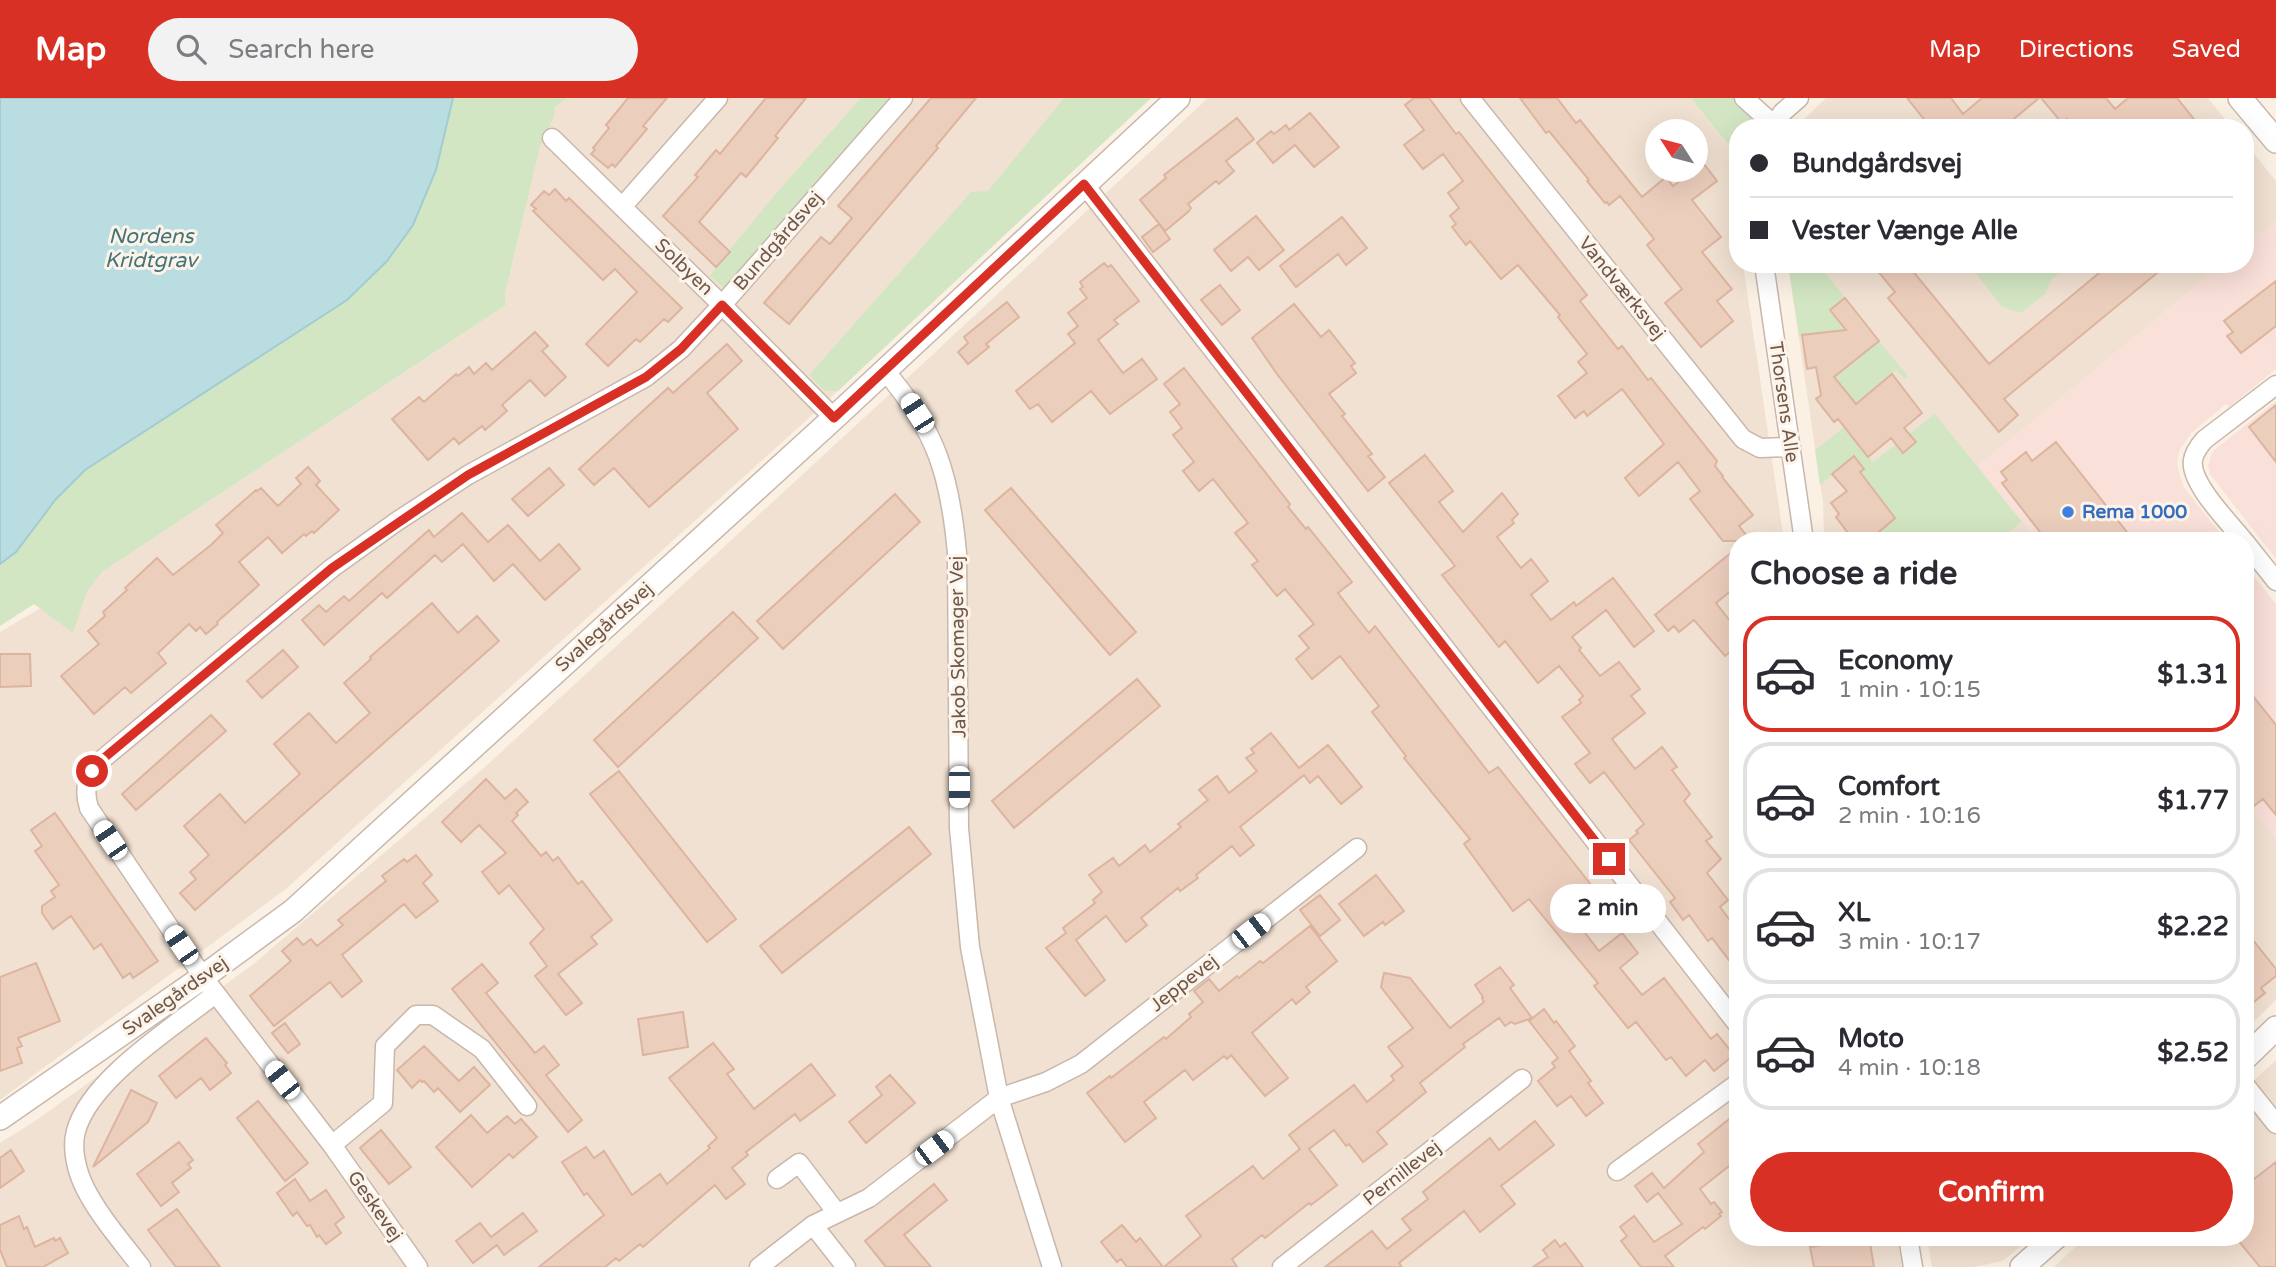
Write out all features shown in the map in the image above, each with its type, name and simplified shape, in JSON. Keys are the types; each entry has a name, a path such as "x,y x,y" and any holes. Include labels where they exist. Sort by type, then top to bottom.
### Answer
{"street":[{"path":"622,207 718,98"},
{"name":"Bundgårdsvej","path":"209,985 89,808 85,785 92,771 114,749 332,568 468,475 646,377 681,349 903,98"},
{"name":"Svalegårdsvej","path":"0,1118 209,985 834,418 1178,98"},
{"name":"Vandværksvej","path":"1470,98 1742,439 1760,448 1791,447"},
{"path":"1744,98 1765,119"},
{"path":"1779,119 1799,98"},
{"path":"2241,98 2276,141"},
{"name":"Solbyen","path":"552,138 834,418"},
{"path":"1084,184 1729,1013"},
{"name":"Thorsens Alle","path":"1765,273 1803,532"},
{"name":"Jakob Skomager Vej","path":"885,371 906,396 928,431 940,460 953,511 957,553 959,828 970,947 999,1098 1052,1267"},
{"path":"2238,532 2198,483 2193,471 2193,461 2204,440 2276,385"},
{"path":"2254,553 2276,581"},
{"name":"Jeppevej","path":"759,1267 813,1225 869,1198 999,1098 1046,1082 1081,1064 1357,848"},
{"path":"141,1267 85,1189 75,1161 75,1133 97,1094 209,985"},
{"name":"Geskevej","path":"209,985 332,1145 418,1267"},
{"path":"332,1145 383,1103 385,1046 416,1015 433,1015 482,1049 527,1106"},
{"path":"2254,1049 2276,1028"},
{"name":"Pernillevej","path":"1282,1267 1521,1079"},
{"path":"1618,1171 1729,1090"},
{"path":"2254,1096 2276,1124"},
{"path":"778,1180 799,1163 837,1213"},
{"path":"813,1225 846,1267"},
{"path":"1910,1246 1913,1267"},
{"path":"2022,1267 2046,1246"}],"shaded area":[{"path":"568,98 1151,98 799,427 287,888 0,1100 0,632 102,572 506,305 505,294 540,147 554,117 555,107"},
{"path":"1208,98 1691,98 1708,119 1645,119 1645,182 1708,182 1708,119 1729,146 1729,273 1744,273 1783,532 1729,532 1729,1246 1898,1246 1902,1267 0,1267 0,1143 38,1119 251,966 485,767"},
{"path":"1826,98 2208,98 2225,119 1804,119"},
{"path":"2254,154 2276,181 2276,221 2254,239"},
{"path":"2276,221 2276,369 2229,407 2226,404 2191,433 2179,451 2177,461 2183,486 2219,532 2032,532 1978,466 2212,273 2254,273 2254,239"},
{"path":"1789,273 2212,273 1978,466 2032,532 1824,532 1823,502"},
{"path":"2276,401 2276,559 2210,474 2208,465 2213,451"},
{"path":"2254,576 2276,604 2276,838 2254,810"},
{"path":"2254,810 2276,838 2276,1000 2254,1021"},
{"path":"2276,1060 2276,1267 2054,1267 2076,1246 2254,1246 2254,1081"},
{"path":"1928,1246 2021,1246 2002,1261 1974,1267 1932,1267"}],"green space":[{"path":"453,98 568,98 555,107 554,117 540,147 505,294 506,305 102,572 87,591 73,633 34,604 0,626 0,564 16,552 56,499 85,470 347,300 387,261 413,225 436,170"},
{"path":"861,98 889,98 724,288 710,276 716,267 772,198"},
{"path":"1064,98 1151,98 838,391 825,391 809,375 971,192 988,191"},
{"path":"1691,98 1734,98 1754,119 1729,119 1729,146"},
{"path":"1789,273 1825,273 1864,321 1843,340 1830,332 1799,336"},
{"path":"1976,273 2060,273 2051,280 2045,294 2021,313 2002,307"},
{"path":"1879,341 1908,376 1905,379 1896,370 1856,404 1834,377"},
{"path":"1864,412 1868,418 1849,433 1873,462 1935,414 2022,522 2009,532 1879,532 1874,509 1883,502 1874,490 1870,492 1856,474 1854,457 1820,485 1815,450"}],"water":[{"name":"Nordens Kridtgrav","path":"0,98 453,98 436,170 413,225 387,261 347,300 85,470 56,499 16,552 0,564"}],"building":[{"path":"628,98 667,98 643,126 647,129 615,167 612,164 608,168 591,154 609,128 606,125"},
{"path":"766,98 806,98 746,177 741,173 699,222 730,252 716,267 663,216 698,177 695,175 716,150 720,154"},
{"path":"931,98 976,98 936,146 938,148 789,324 764,303 821,237 830,244 852,218 838,206"},
{"path":"1414,98 1429,98 1456,134 1459,132 1587,295 1580,301 1618,349 1622,346 1648,380 1651,378 1717,461 1715,466 1722,477 1753,515 1739,526 1744,532 1729,532 1729,541 1723,541 1690,499 1700,491 1678,462 1639,496 1625,478 1664,444 1622,389 1587,416 1584,411 1575,418 1558,396 1587,373 1578,362 1587,354 1558,317 1560,315 1518,265 1501,279 1470,241 1466,245 1452,227 1456,224 1450,216 1459,208 1448,193 1463,181 1443,154 1423,169 1404,145 1424,130 1405,105"},
{"path":"1520,98 1557,98 1576,123 1580,120 1642,197 1660,182 1670,182 1673,186 1678,182 1708,182 1708,169 1717,181 1692,200 1721,237 1702,252 1732,289 1717,301 1733,321 1701,347 1665,303 1682,289 1647,245 1654,239 1620,196 1609,205 1605,203 1549,131 1546,133"},
{"path":"1907,98 1951,98 1963,114 1982,98 2039,98 2014,119 1924,119"},
{"path":"2041,98 2106,98 2115,109 2128,98 2177,98 2194,119 2067,119 2059,119"},
{"path":"1310,113 1339,147 1314,167 1295,145 1273,163 1257,143 1271,131 1274,134 1286,125 1289,130"},
{"path":"1237,118 1254,139 1226,161 1234,171 1219,184 1216,181 1188,204 1191,208 1188,212 1165,231 1140,200 1166,178 1164,175"},
{"path":"555,189 566,201 569,198 682,308 668,322 664,319 640,342 636,339 608,366 586,344 637,292 615,269 603,280 533,211 536,209 531,205 544,191 549,195"},
{"path":"1256,216 1284,250 1259,270 1248,257 1231,271 1214,250"},
{"path":"1342,217 1367,248 1346,265 1338,254 1296,287 1280,266"},
{"path":"1159,224 1170,239 1153,252 1142,237"},
{"path":"1104,263 1108,267 1111,265 1139,301 1114,320 1118,324 1098,340 1123,373 1142,359 1157,379 1110,414 1091,391 1052,422 1038,404 1030,409 1016,391 1075,343 1068,334 1078,326 1068,313 1087,298 1080,289 1083,287 1080,282"},
{"path":"1879,273 1914,273 1989,364 2099,273 2157,273 2004,399 2018,415 1999,432 1888,298 1895,292"},
{"path":"2276,281 2276,326 2241,353 2227,336 2233,332 2224,321"},
{"path":"1220,285 1240,310 1222,325 1201,300"},
{"path":"1845,298 1879,341 1834,377 1856,404 1892,374 1922,413 1904,428 1916,442 1903,453 1891,438 1868,457 1838,419 1834,422 1816,399 1821,395 1816,367 1807,369 1802,335 1846,330 1830,310"},
{"path":"1007,302 1019,317 986,344 989,347 968,364 958,352 968,343 964,337"},
{"path":"1294,304 1321,337 1329,330 1355,363 1351,366 1356,373 1329,394 1345,414 1342,416 1372,454 1368,456 1385,477 1368,491 1252,338"},
{"path":"535,332 548,346 542,351 566,377 545,396 530,380 502,405 507,411 485,430 482,426 459,444 454,438 428,460 392,419 419,397 424,402 456,374 458,376 469,367 474,374 486,363 492,370"},
{"path":"727,344 742,361 707,393 738,429 649,507 614,468 594,485 579,469 668,388 673,393"},
{"path":"1184,368 1290,504 1288,507 1306,529 1308,527 1352,582 1338,593 1369,633 1375,626 1489,773 1498,767 1603,900 1576,921 1599,951 1622,933 1638,953 1620,968 1642,995 1664,978 1711,1039 1717,1034 1729,1049 1729,1059 1714,1071 1705,1060 1686,1076 1671,1057 1666,1060 1636,1022 1628,1028 1594,986 1598,983 1529,899 1513,911 1464,844 1470,839 1404,758 1406,756 1372,712 1379,706 1340,656 1312,679 1296,659 1309,648 1299,636 1314,624 1285,589 1277,596 1252,565 1258,561 1235,533 1248,523 1213,479 1199,491 1183,471 1194,462 1173,435 1182,428 1170,412 1180,404 1164,384"},
{"path":"2276,405 2276,462 2249,427"},
{"name":"Rema 1000","path":"2056,442 2127,532 2040,532 2002,483 2007,480 2001,472 2026,452 2032,461"},
{"path":"1425,455 1453,491 1439,502 1463,532 1502,493 1518,514 1512,520 1514,523 1497,537 1521,568 1531,559 1548,581 1531,595 1551,620 1574,602 1576,606 1613,578 1654,631 1634,647 1606,610 1572,637 1600,676 1619,662 1640,689 1631,696 1645,713 1612,739 1635,769 1662,747 1677,767 1672,770 1690,794 1684,801 1712,837 1706,841 1721,859 1707,873 1728,900 1720,907 1729,919 1729,960 1712,938 1708,941 1689,915 1683,920 1670,902 1675,898 1629,840 1644,824 1604,772 1590,783 1575,764 1590,753 1562,717 1581,703 1579,700 1583,696 1559,666 1538,683 1505,641 1499,647 1442,575 1455,566 1389,483"},
{"path":"1854,456 1864,469 1860,472 1895,518 1879,532 1847,532 1836,517 1839,514 1831,503 1847,491 1832,474"},
{"path":"308,467 320,481 316,485 339,510 314,533 312,531 306,536 304,534 282,553 268,537 239,562 259,585 206,634 200,627 196,631 189,624 158,653 166,663 131,693 125,687 94,714 61,676 99,644 88,631 105,616 103,612 157,558 173,575 211,545 223,533 216,525 256,490 261,488 278,506 301,484 296,478"},
{"path":"549,468 564,485 528,516 512,499"},
{"path":"1011,488 1136,632 1110,655 985,510"},
{"path":"895,494 920,522 783,649 757,621"},
{"path":"462,513 488,542 508,525 540,561 559,544 580,569 545,600 513,564 494,581 463,544 442,562 435,555 387,598 382,593 324,645 302,620 319,605 326,612 344,596 349,601 429,530 434,537"},
{"path":"1729,554 1729,592 1716,603 1729,620 1729,653 1725,656 1694,620 1679,632 1674,626 1668,631 1655,615"},
{"path":"432,603 458,633 477,616 499,641 195,910 180,893 196,879 190,872 209,855 184,826 220,794 245,823 300,774 274,744 309,713 336,743 370,713 344,683"},
{"path":"733,612 758,638 618,767 594,740"},
{"path":"283,650 298,667 262,698 247,681"},
{"path":"0,654 30,654 31,686 0,687"},
{"path":"1137,679 1160,706 1014,828 992,801"},
{"path":"2254,697 2276,725 2276,815 2263,799 2254,806"},
{"path":"211,715 226,731 136,810 122,794"},
{"path":"1271,733 1299,768 1328,745 1362,787 1341,804 1318,776 1310,783 1304,775 1240,827 1254,845 1240,856 1232,846 1196,875 1198,878 1180,891 1178,888 1141,918 1147,925 1126,942 1106,916 1076,940 1105,980 1085,996 1046,948 1066,933 1063,928 1095,903 1093,900 1102,892 1089,875 1113,858 1119,866 1145,845 1150,852 1181,827 1178,824 1208,800 1199,790 1217,776 1229,793 1257,771 1246,758 1254,753 1251,749"},
{"path":"619,771 736,919 707,942 590,794"},
{"path":"486,779 505,799 516,789 528,802 512,821 541,856 546,852 553,861 558,857 578,884 582,881 612,920 591,937 597,944 558,974 582,1003 566,1015 535,976 547,966 530,943 544,929 509,885 499,894 482,872 506,853 479,825 461,842 442,822"},
{"path":"55,813 158,961 133,978 130,973 123,978 101,944 94,949 71,916 53,929 42,913 42,906 55,897 51,891 59,885 35,851 42,846 31,830"},
{"path":"909,827 931,854 782,973 760,946"},
{"path":"416,855 432,875 423,883 438,901 416,918 404,904 342,955 362,981 342,997 330,982 274,1026 250,996 291,961 282,951 297,938 303,945 311,939 317,946 343,925 338,920 386,881 382,876 404,859 407,862"},
{"path":"1376,875 1404,911 1364,936 1339,904"},
{"path":"1320,895 1340,920 1320,936 1300,910"},
{"path":"1310,926 1337,961 1306,987 1310,992 1296,1004 1292,999 1252,1033 1288,1078 1265,1096 1231,1055 1227,1059 1224,1056 1193,1080 1185,1070 1144,1102 1156,1118 1125,1142 1087,1093 1164,1037 1166,1039 1191,1017 1189,1014 1203,1002 1194,991 1209,979 1219,991 1260,961 1263,963"},
{"path":"2254,941 2276,969 2276,976 2261,988 2265,993 2254,1002"},
{"path":"36,963 60,1021 18,1038 22,1046 17,1048 22,1063 0,1071 0,977"},
{"path":"482,964 498,983 486,993 535,1053 544,1046 559,1065 546,1075 582,1120 568,1132 452,989"},
{"path":"1500,967 1514,985 1510,988 1532,1018 1515,1024 1511,1022 1505,1026 1499,1018 1463,1044 1465,1047 1420,1083 1426,1092 1377,1132 1387,1144 1363,1162 1334,1130 1309,1149 1337,1185 1311,1205 1309,1203 1265,1238 1262,1235 1232,1259 1237,1267 1164,1267 1201,1236 1186,1216 1253,1166 1263,1179 1300,1149 1289,1135 1354,1085 1367,1102 1394,1080 1391,1076 1403,1066 1388,1047 1413,1028 1381,987 1384,973 1410,978 1450,1028 1484,1002 1475,985"},
{"path":"1544,1009 1575,1046 1569,1051 1603,1103 1586,1116 1571,1096 1557,1106 1538,1081 1555,1067 1552,1063 1558,1058 1529,1021"},
{"path":"683,1012 688,1047 643,1055 638,1019"},
{"path":"285,1023 300,1044 288,1053 272,1033"},
{"path":"206,1038 227,1063 225,1065 231,1073 210,1090 201,1078 176,1098 159,1076"},
{"path":"713,1043 734,1069 727,1074 754,1109 811,1064 835,1095 800,1121 795,1114 746,1152 748,1155 732,1168 745,1184 726,1199 715,1185 643,1247 640,1244 619,1261 616,1258 605,1267 539,1267 604,1215 587,1193 584,1195 562,1162 586,1147 594,1158 604,1151 632,1195 660,1174 667,1184 710,1148 708,1146 717,1138 669,1078"},
{"path":"424,1046 459,1081 474,1067 490,1085 460,1112 438,1088 434,1092 424,1081 420,1080 412,1088 397,1070"},
{"path":"890,1075 915,1103 866,1143 849,1122 882,1095 876,1087"},
{"path":"131,1090 157,1103 148,1122 93,1167"},
{"path":"258,1101 308,1163 285,1181 237,1118"},
{"path":"471,1115 487,1133 507,1116 515,1124 521,1119 537,1137 513,1158 509,1154 472,1187 436,1147"},
{"path":"1729,1119 1729,1166 1700,1189 1711,1204 1714,1202 1722,1212 1719,1214 1721,1216 1665,1256 1674,1267 1641,1267 1621,1241 1627,1236 1620,1227 1634,1216 1654,1242 1682,1224 1658,1193 1647,1202 1635,1186 1652,1173 1664,1188 1704,1152 1698,1144"},
{"path":"1535,1121 1554,1145 1501,1186 1515,1204 1480,1232 1464,1211 1399,1263 1402,1267 1325,1267 1372,1231 1387,1249 1411,1230 1402,1219 1428,1199 1423,1192 1490,1138 1499,1150"},
{"path":"381,1130 411,1167 389,1184 360,1148"},
{"path":"179,1142 193,1160 188,1164 191,1168 172,1183 179,1192 161,1206 137,1174"},
{"path":"11,1150 24,1171 0,1188 0,1158"},
{"path":"2276,1162 2276,1267 2260,1267 2243,1246 2254,1246 2254,1179"},
{"path":"295,1179 310,1201 326,1190 344,1217 335,1224 341,1233 326,1244 297,1212 293,1216 277,1193"},
{"path":"934,1184 947,1200 904,1235 931,1267 886,1267 865,1241"},
{"path":"177,1209 220,1267 176,1267 148,1230"},
{"path":"523,1213 537,1231 504,1255 497,1245 473,1263 456,1241 480,1223 491,1237"},
{"path":"19,1216 35,1247 60,1238 68,1253 43,1267 7,1267 0,1250 0,1225"},
{"path":"1122,1225 1136,1242 1140,1238 1163,1267 1127,1267 1121,1259 1117,1262 1101,1242"},
{"path":"1555,1240 1560,1247 1565,1243 1583,1267 1533,1267 1548,1257 1543,1250"},
{"path":"1870,1246 1874,1267 1814,1267 1810,1247"}],"place":[{"name":"Rema 1000","path":"2068,512"}],"route":[{"path":"92,771 104,758 332,568 468,475 646,377 681,349 722,305 834,418 1084,184 1609,859"}]}
